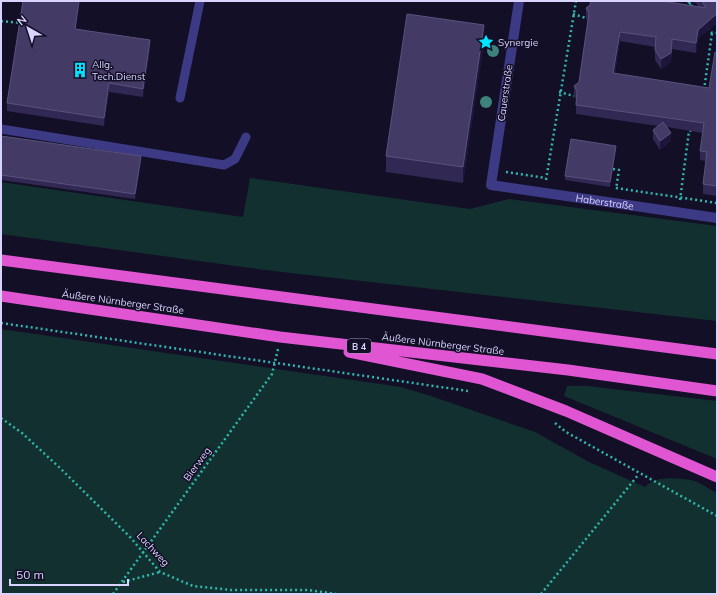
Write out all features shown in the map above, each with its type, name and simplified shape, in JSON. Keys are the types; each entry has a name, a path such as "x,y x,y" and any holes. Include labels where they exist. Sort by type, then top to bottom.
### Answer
{"highway":[{"path":"1,260 717,354"},
{"name":"Äußere Nürnberger Straße","path":"1,296 280,337 568,370 717,391"},
{"path":"280,337 482,379 566,411 717,477"}],"street":[{"name":"Cauerstraße","path":"491,185 519,1"},
{"name":"Haberstraße","path":"491,185 717,218"}],"lane":[{"path":"180,98 200,1"},
{"path":"1,129 224,165 235,159 246,137"}],"path":[{"path":"544,192 559,92 576,1"},
{"path":"694,1 688,2 694,10"},
{"path":"573,14 586,18"},
{"path":"1,21 25,24"},
{"path":"703,92 712,33 707,27"},
{"path":"712,33 717,33"},
{"path":"559,92 574,96"},
{"path":"678,212 690,131 698,129"},
{"path":"612,169 619,170 613,203"},
{"path":"493,171 546,178"},
{"path":"616,188 717,203"},
{"path":"1,323 275,362 470,392"},
{"name":"Bierweg","path":"113,594 272,374 280,337"},
{"name":"Lachweg","path":"1,418 22,433 60,468 144,552 160,572 193,586 231,590 309,590 336,594"},
{"path":"549,420 639,474 717,516"},
{"path":"541,594 639,474"},
{"path":"122,582 160,572"}],"green space":[{"path":"250,178 470,209 509,199 717,226 717,321 273,271 1,234 1,182 243,217"},
{"path":"1,329 401,387 535,432 589,462 645,487 649,483 666,478 694,481 717,493 717,594 1,594"},
{"path":"567,386 587,386 717,401 717,459 564,396"}],"building":[{"name":"Allg. Tech.Dienst","path":"23,1 79,1 75,29 150,40 143,89 109,83 104,118 7,103"},
{"path":"591,1 662,1 706,8 702,1 717,1 717,14 698,30 696,43 672,39 671,53 661,59 655,50 656,37 620,32 613,73 709,88 715,52 717,53 717,186 703,184 707,152 700,151 704,123 576,105 577,91 574,86 579,82 589,13 586,8 590,5"},
{"path":"407,14 484,25 463,167 386,156"},
{"path":"663,122 671,133 660,141 653,130"},
{"path":"1,136 141,156 135,194 1,175"},
{"path":"571,139 616,146 610,182 565,176"}],"place":[{"name":"Synergie","path":"486,42"},
{"name":"Allg. Tech.Dienst","path":"80,70"}]}
